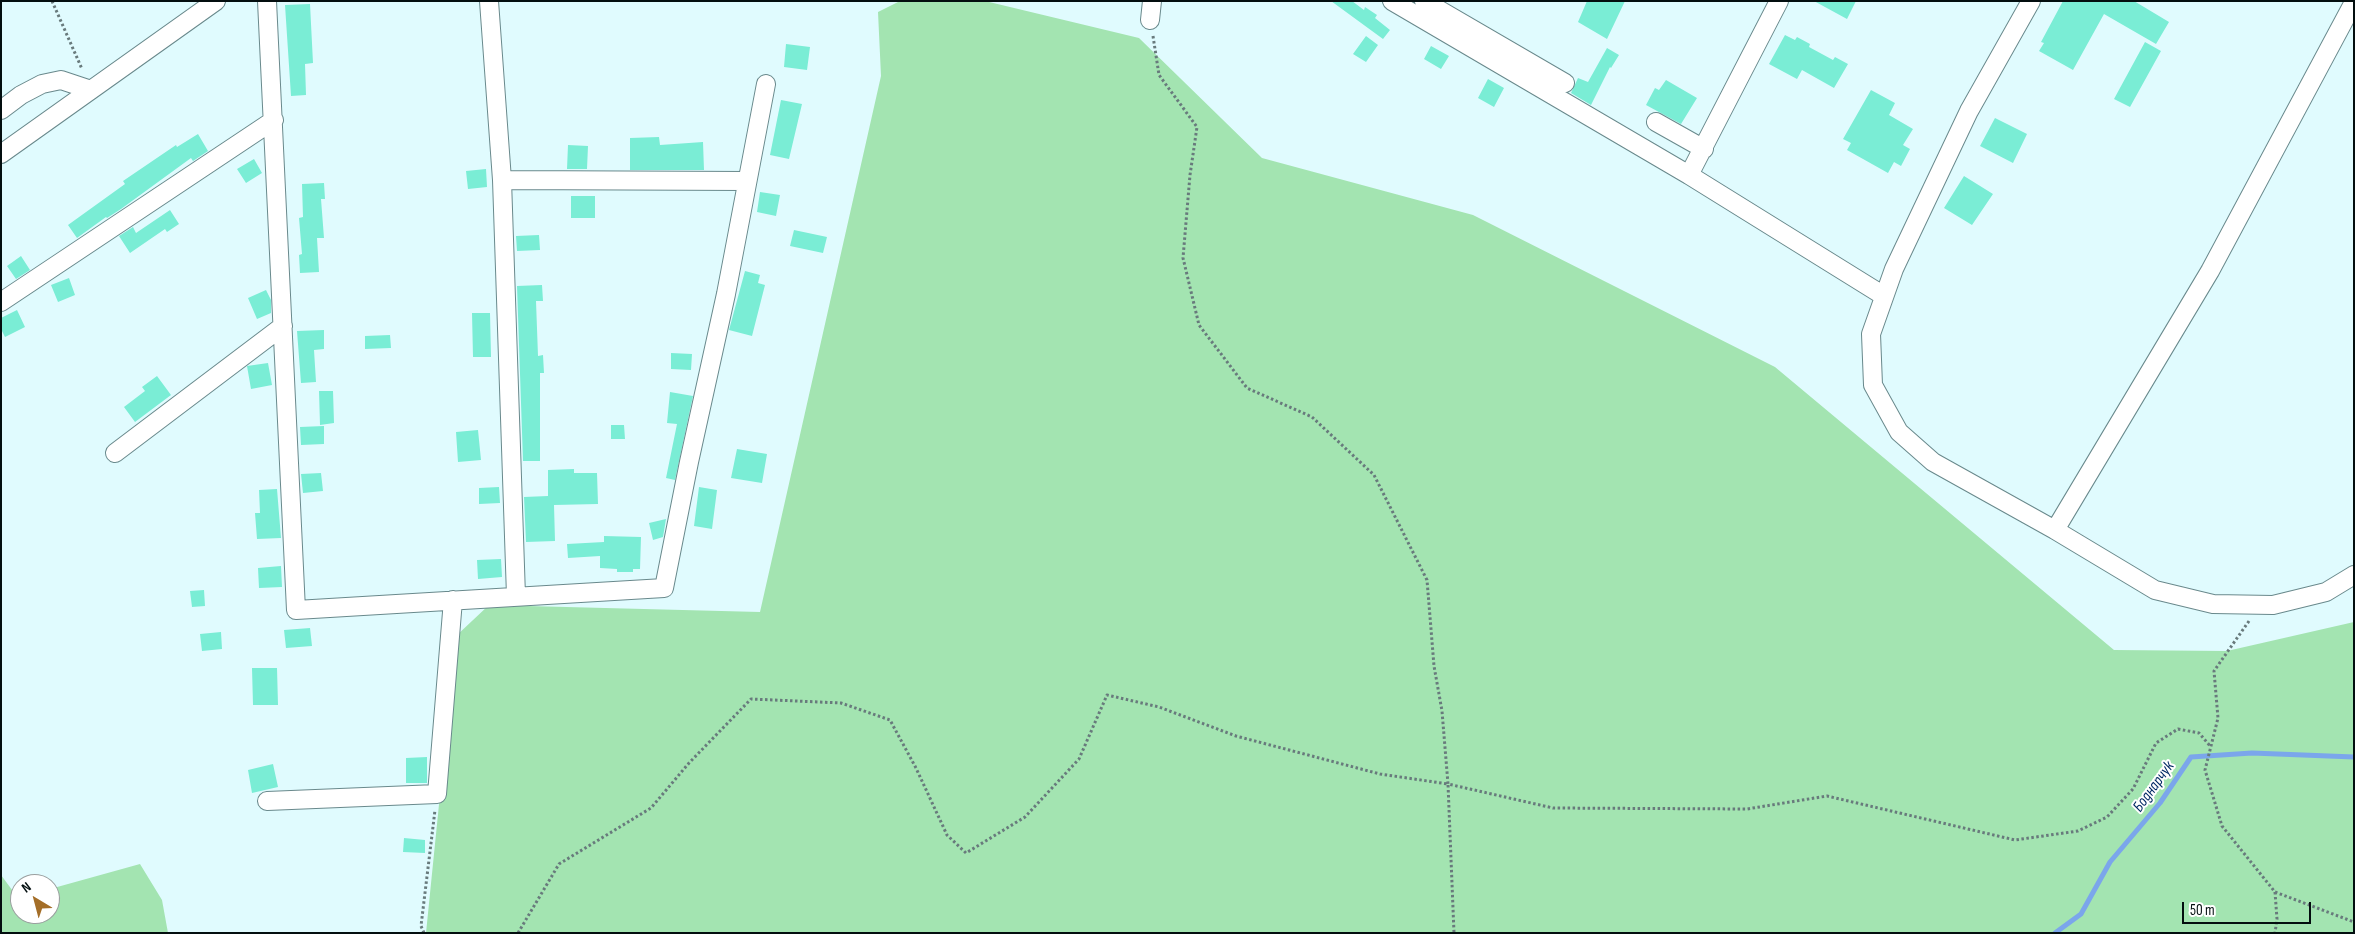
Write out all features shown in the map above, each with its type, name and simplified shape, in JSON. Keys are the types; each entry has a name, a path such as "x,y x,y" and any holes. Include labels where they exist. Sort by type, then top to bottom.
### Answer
{"street":[{"path":"1,154 216,1"},
{"path":"267,1 296,610 664,588 689,462 726,294 766,84"},
{"path":"489,1 502,180 516,596"},
{"path":"1150,20 1152,1"},
{"path":"1392,1 1689,175 1884,296"},
{"path":"1424,1 1566,83"},
{"path":"1689,175 1779,1"},
{"path":"2031,1 1969,111 1894,269 1871,334 1873,385 1899,432 1933,462 2055,530 2155,590 2213,604 2273,605 2326,592 2354,575"},
{"path":"2055,530 2210,272 2354,2"},
{"path":"1,110 21,95 42,84 61,80 91,90"},
{"path":"1,302 274,120"},
{"path":"1656,122 1704,148"},
{"path":"502,180 747,181"},
{"path":"115,453 283,326"},
{"path":"267,801 437,794 453,600"}],"path":[{"path":"52,1 91,90"},
{"path":"1150,20 1159,75 1197,127 1190,175 1183,258 1199,325 1247,388 1312,417 1374,475 1427,580 1448,784 1454,933"},
{"path":"2261,604 2214,671 2218,718 2205,770 2222,826 2274,892 2278,919 2275,933"},
{"path":"518,933 559,864 650,808 689,763 751,700 841,703 890,720 916,768 947,835 966,853 1025,817 1079,759 1107,695 1159,707 1236,736 1380,774 1448,784 1553,808 1747,809 1827,796 2015,840 2078,831 2107,817 2133,789 2156,743 2178,728 2199,733 2211,747"},
{"path":"424,933 421,926 437,794"},
{"path":"2274,892 2354,922"}],"green space":[{"path":"900,1 985,1 1139,38 1262,158 1473,215 1775,367 2114,650 2227,651 2354,622 2354,933 426,933 456,636 489,605 760,612 881,76 878,12"},
{"path":"140,864 162,900 168,933 1,933 1,875 10,887 10,924 60,924 60,886"}],"building":[{"path":"1331,1 1352,1 1364,10 1365,7 1377,15 1375,18 1390,30 1383,39"},
{"path":"1587,1 1625,1 1607,39 1578,22"},
{"path":"1814,1 1856,1 1847,19"},
{"path":"2063,1 2134,1 2169,22 2156,44 2104,14 2073,70 2039,51 2044,43 2041,42"},
{"path":"310,4 313,63 305,64 306,95 291,96 285,5"},
{"path":"1785,35 1795,40 1797,37 1810,44 1809,47 1833,60 1835,57 1848,64 1834,88 1802,70 1797,79 1769,64"},
{"path":"1366,36 1378,45 1366,62 1353,54"},
{"path":"2145,42 2161,51 2130,107 2114,99"},
{"path":"786,44 810,47 807,70 784,67"},
{"path":"1431,46 1449,56 1441,69 1424,59"},
{"path":"1607,48 1619,55 1610,67 1591,105 1571,93 1578,78 1588,82"},
{"path":"1488,79 1504,88 1494,107 1478,98"},
{"path":"1666,80 1697,98 1681,124 1646,105 1655,88 1659,90"},
{"path":"1871,90 1895,103 1889,115 1913,129 1903,145 1910,149 1901,166 1894,162 1888,173 1847,150 1851,143 1843,139"},
{"path":"781,100 802,104 789,159 770,155"},
{"path":"1995,118 2027,134 2013,163 1980,146"},
{"path":"198,134 208,151 193,161 191,158 121,209 106,217 77,238 68,225 125,184 123,181 176,145 177,147"},
{"path":"659,137 660,145 703,142 704,170 630,170 630,138"},
{"path":"568,145 588,146 587,169 567,169"},
{"path":"254,159 262,173 246,183 237,169"},
{"path":"486,169 487,187 468,189 466,171"},
{"path":"1964,176 1993,194 1972,225 1944,208"},
{"path":"324,183 325,199 321,199 324,238 317,238 319,272 300,273 299,255 302,254 299,218 303,217 302,184"},
{"path":"760,192 780,195 776,216 757,212"},
{"path":"571,196 595,196 595,218 571,218"},
{"path":"170,210 179,224 167,232 165,229 130,253 119,236 133,227 136,233"},
{"path":"794,230 827,237 823,253 790,246"},
{"path":"539,235 540,250 517,251 516,236"},
{"path":"21,256 30,270 16,279 7,266"},
{"path":"745,271 760,275 758,283 765,285 752,336 729,330"},
{"path":"69,278 75,295 58,302 51,285"},
{"path":"542,285 543,301 536,301 538,356 543,355 544,373 540,373 540,461 523,461 517,286"},
{"path":"266,290 271,300 271,313 257,319 248,298"},
{"path":"17,310 25,327 5,337 1,329 1,318"},
{"path":"472,313 490,313 491,357 473,357"},
{"path":"324,330 324,349 314,350 316,382 301,383 297,331"},
{"path":"390,335 391,348 365,349 365,336"},
{"path":"671,353 692,354 691,370 671,369"},
{"path":"268,363 272,385 251,389 247,366"},
{"path":"157,376 171,395 135,422 124,407 145,391 142,387"},
{"path":"319,391 333,391 334,423 320,425"},
{"path":"670,392 693,396 675,480 666,478 677,424 667,423"},
{"path":"611,425 624,425 625,439 611,439"},
{"path":"324,426 324,444 301,445 300,427"},
{"path":"478,430 481,460 458,462 456,432"},
{"path":"737,449 767,454 762,483 731,478"},
{"path":"574,469 574,473 597,473 598,504 554,505 555,541 526,542 524,497 548,496 548,470"},
{"path":"321,473 323,491 303,493 301,474"},
{"path":"499,487 500,503 479,504 479,488"},
{"path":"699,487 717,490 712,529 694,526"},
{"path":"277,489 281,538 257,539 255,513 260,513 259,490"},
{"path":"666,519 663,537 653,540 649,523"},
{"path":"604,536 641,537 640,569 633,569 633,572 617,572 617,569 600,568 600,556 568,558 567,544 604,542"},
{"path":"501,559 502,577 478,579 477,560"},
{"path":"281,566 282,587 259,588 258,568"},
{"path":"204,590 205,606 192,607 190,591"},
{"path":"310,628 312,646 286,648 284,630"},
{"path":"221,632 222,649 202,651 200,634"},
{"path":"252,668 277,668 278,705 253,705"},
{"path":"427,757 427,783 406,783 406,758"},
{"path":"273,764 278,787 252,793 248,770"},
{"path":"404,838 425,840 425,853 403,852"}],"waterway":[{"name":"Боднарчук","path":"2055,933 2081,914 2110,862 2160,803 2191,757 2252,753 2354,757"}]}
